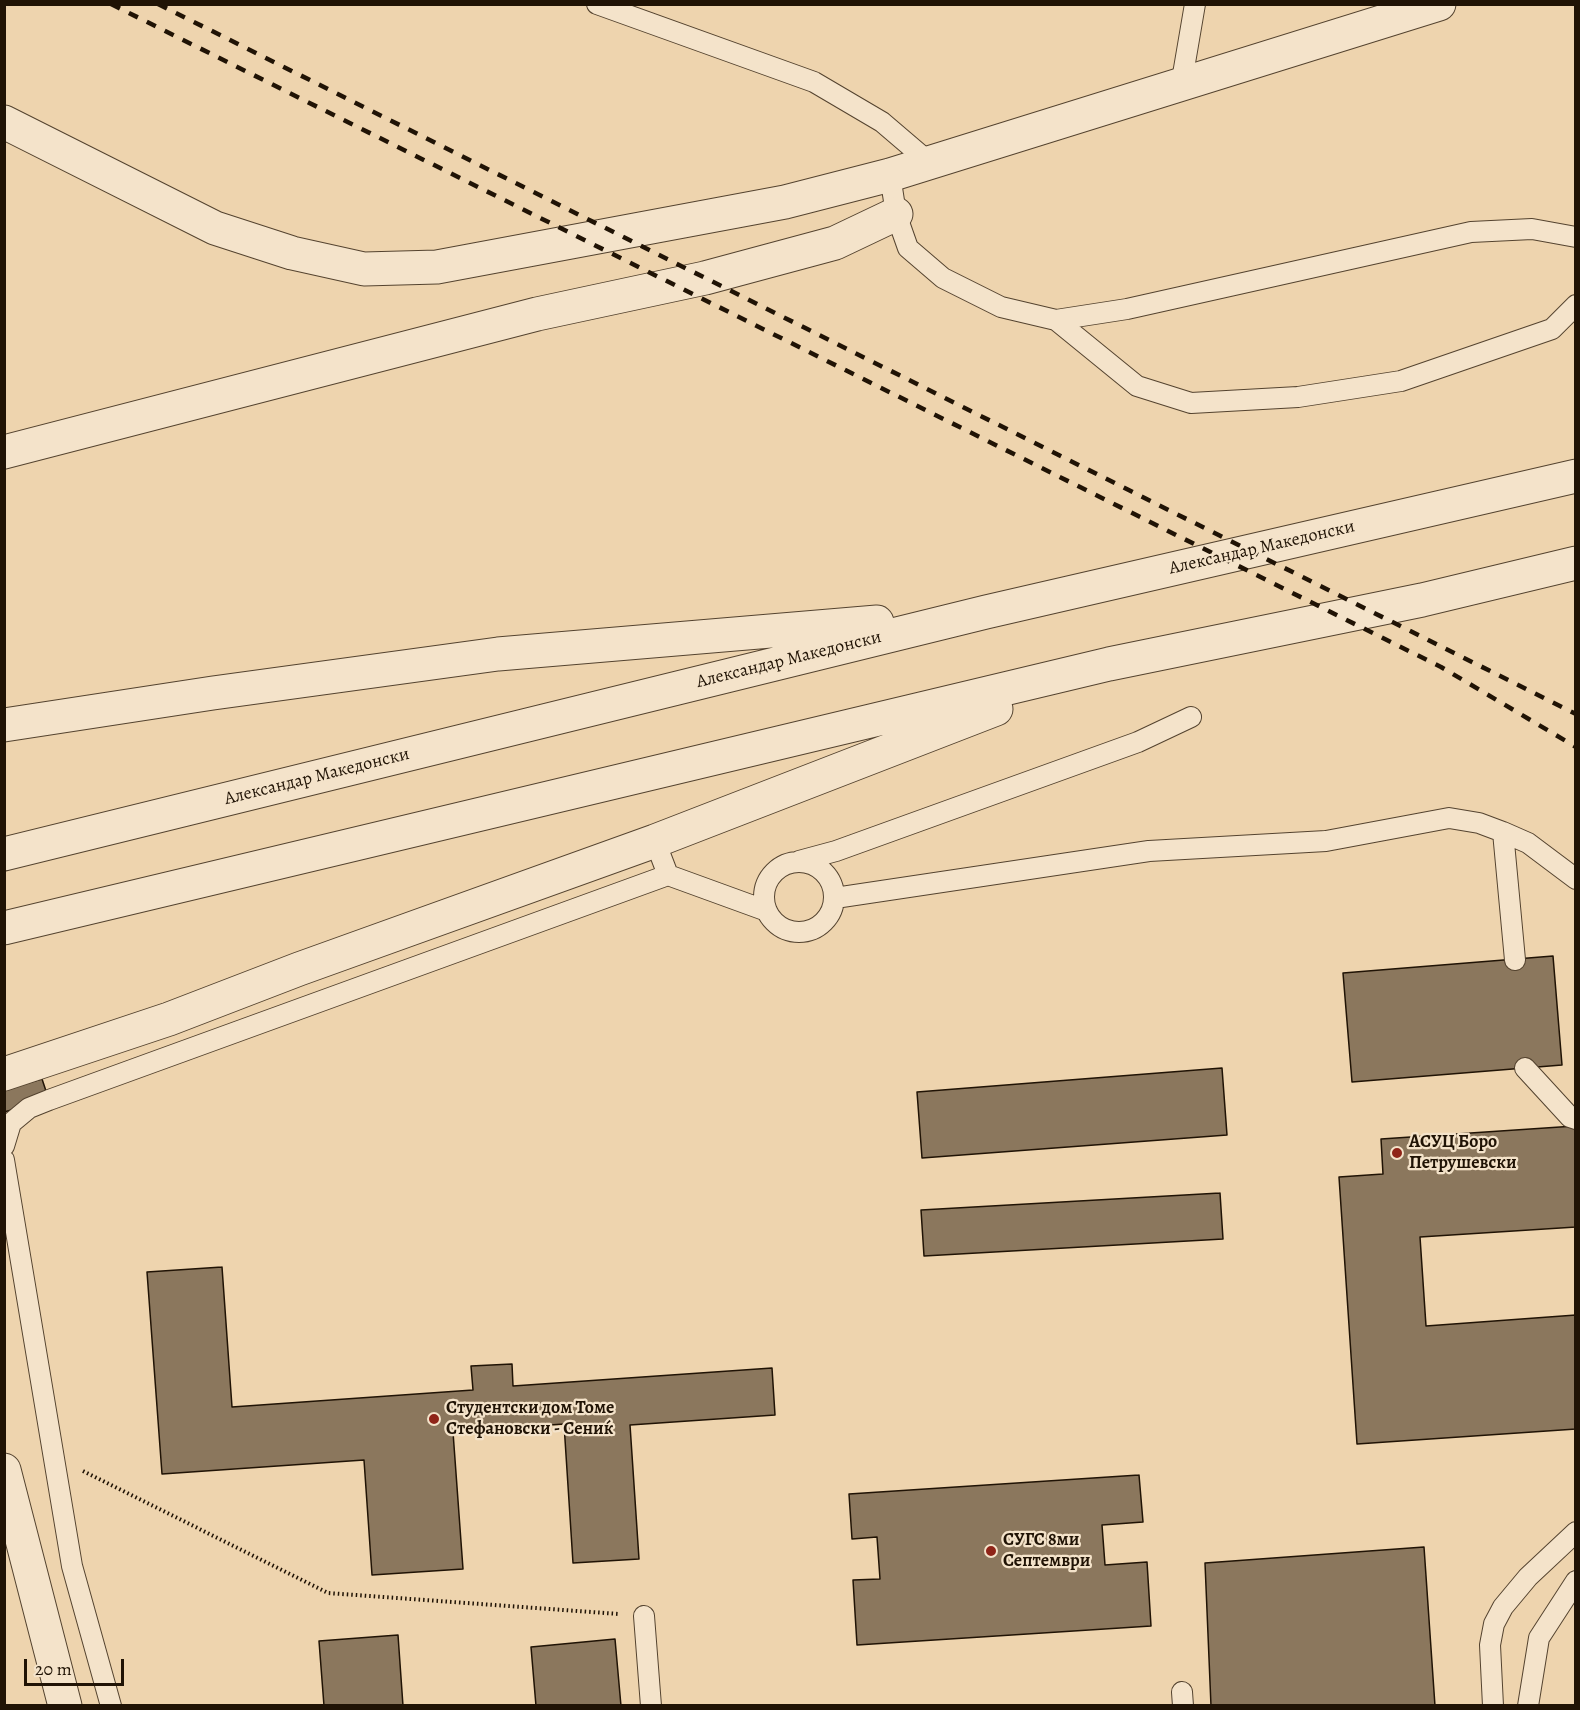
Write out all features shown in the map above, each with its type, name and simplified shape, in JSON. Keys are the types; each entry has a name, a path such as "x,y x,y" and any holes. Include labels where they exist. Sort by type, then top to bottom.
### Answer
{"street":[{"path":"4,122 214,228 292,253 364,269 437,267 496,258 785,202 890,176 1439,4"},
{"path":"4,452 537,314 716,275 835,243 896,214"},
{"name":"Александар Македонски","path":"4,854 986,612 1575,476"},
{"path":"4,928 1109,664 1422,600 1575,563"},
{"path":"4,725 213,693 498,654 986,612"},
{"path":"6,1075 168,1019 299,969 655,841 1109,664"},
{"path":"4,1470 65,1706"}],"lane":[{"path":"597,4 814,82 882,122 930,163"},
{"path":"1181,86 1195,4"},
{"path":"890,176 896,214 908,248 943,278 1001,307 1056,320 1127,309 1471,232 1532,229 1575,237"},
{"path":"1056,320 1137,386 1191,403 1298,397 1401,381 1552,329 1575,305"},
{"path":"799,861 811,863 822,870 833,886 835,898 833,908 824,922 802,932 783,928 773,921 767,911 764,897 768,881 781,867 799,861 836,851 1138,742 1191,717"},
{"path":"835,898 1149,851 1326,841 1449,818 1479,823 1503,832 1535,848 1575,879"},
{"path":"1503,832 1515,960"},
{"path":"655,841 668,874"},
{"path":"4,1146 11,1124 29,1108 668,874 767,911"},
{"path":"1525,1068 1570,1117 1575,1119"},
{"path":"4,1160 72,1566 111,1706"},
{"path":"1493,1706 1490,1645 1494,1624 1503,1608 1528,1577 1575,1532"},
{"path":"1528,1706 1539,1638 1575,1581"},
{"path":"644,1616 651,1706"}],"path":[{"path":"55,1457 328,1593 644,1616"}],"building":[{"path":"1553,956 1562,1065 1352,1082 1343,973"},
{"path":"1222,1068 1227,1135 922,1158 917,1092"},
{"path":"42,1079 49,1100 4,1112 4,1089"},
{"path":"1575,1126 1576,1227 1420,1237 1426,1326 1576,1315 1576,1429 1357,1444 1339,1177 1383,1174 1381,1139"},
{"path":"1220,1193 1223,1239 924,1256 921,1210"},
{"name":"Студентски дом Томе Стефановски - Сениќ","path":"222,1267 232,1407 473,1390 471,1366 512,1364 513,1386 772,1368 775,1415 630,1425 639,1559 573,1563 564,1424 453,1432 463,1569 372,1575 364,1460 162,1474 147,1272"},
{"name":"СУГС 8ми Септември","path":"1139,1475 1143,1522 1102,1525 1105,1565 1147,1562 1151,1626 857,1645 853,1580 880,1579 877,1537 852,1539 849,1494"},
{"path":"1424,1547 1435,1706 1211,1706 1205,1563"},
{"path":"398,1635 403,1706 324,1706 319,1641"},
{"path":"615,1639 621,1706 536,1706 531,1647"}],"railway":[{"path":"111,4 1441,667 1576,747"},
{"path":"158,4 1576,714"}],"place":[{"name":"АСУЦ Боро Петрушевски","path":"1397,1153"},
{"name":"Студентски дом Томе Стефановски - Сениќ","path":"434,1419"},
{"name":"СУГС 8ми Септември","path":"991,1551"}]}
